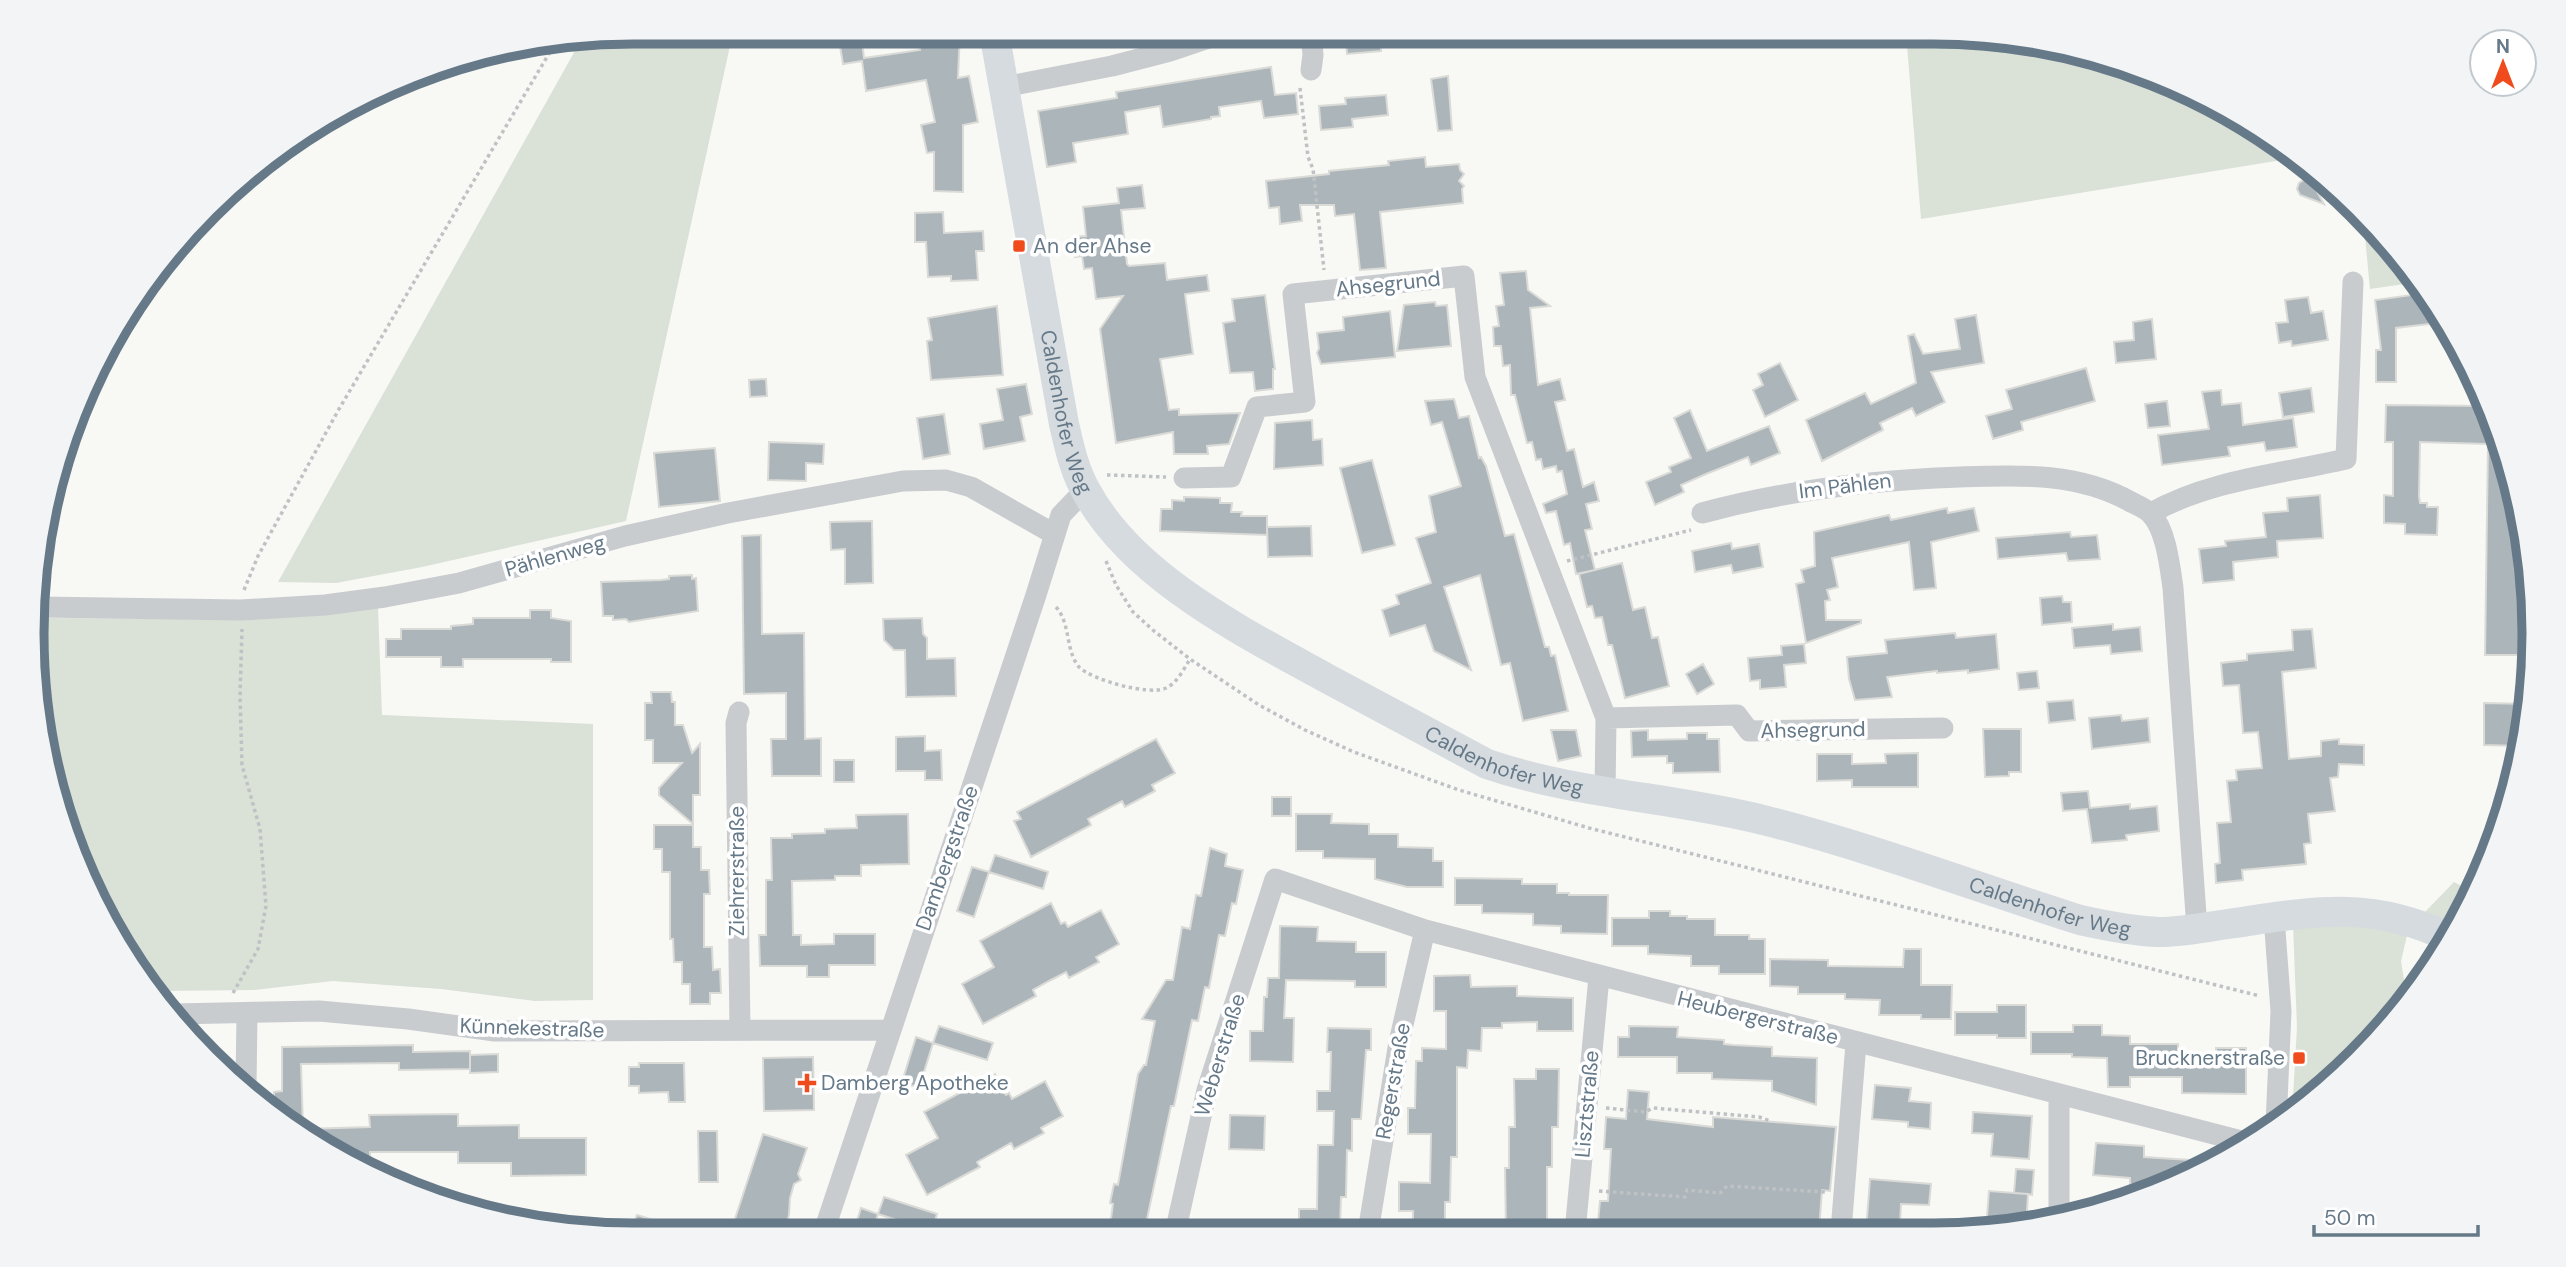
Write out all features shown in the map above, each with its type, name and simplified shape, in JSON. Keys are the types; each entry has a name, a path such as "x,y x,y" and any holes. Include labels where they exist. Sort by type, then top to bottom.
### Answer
{"main road":[{"name":"Caldenhofer Weg","path":"996,44 1064,424 1072,458 1085,490 1113,530 1147,566 1270,647 1487,764 1526,777 1605,793 1698,806 1766,821 2080,920 2118,929 2161,932 2317,911 2376,913 2405,919 2440,934"}],"street":[{"path":"1004,87 1112,66 1191,44"},
{"path":"1311,70 1312,44"},
{"name":"Ahsegrund","path":"1184,478 1231,477 1257,407 1305,402 1293,294 1464,276 1475,377 1606,718 1605,793"},
{"path":"2197,929 2173,589 2163,539 2151,513 2173,500 2216,486 2346,459 2353,282"},
{"name":"Im Pählen","path":"1702,513 1762,497 1887,480 2037,475 2081,482 2113,492 2151,513"},
{"name":"Pählenweg","path":"45,607 241,610 325,605 423,591 625,536 727,513 903,481 946,480 971,487 1054,534"},
{"name":"Dambergstraße","path":"827,1223 1054,534 1061,515 1085,490"},
{"name":"Ziehrerstraße","path":"739,712 736,723 740,1031"},
{"name":"Ahsegrund","path":"1606,718 1737,715 1749,731 1944,728"},
{"name":"Heubergerstraße","path":"1275,879 1425,930 2235,1139"},
{"name":"Weberstraße","path":"1177,1223 1207,1090 1275,879"},
{"path":"2274,917 2281,1011 2277,1112"},
{"name":"Regerstraße","path":"1369,1223 1399,1042 1425,930"},
{"name":"Lisztstraße","path":"1576,1223 1599,977"},
{"name":"Künnekestraße","path":"183,1014 319,1011 408,1019 495,1031 889,1031"},
{"path":"246,1078 247,1013"},
{"path":"1842,1223 1856,1043"},
{"path":"2059,1096 2059,1209"}],"path":[{"path":"222,1014 258,948 266,906 260,829 242,765 240,696 241,610 244,587 258,556 339,409 551,50"},
{"path":"1311,70 1300,86 1326,290"},
{"path":"1085,490 1106,475 1184,478"},
{"path":"1548,566 1690,532 1702,513"},
{"path":"1035,598 1053,604 1061,614 1073,657 1081,668 1107,681 1151,691 1165,689 1175,682 1190,659"},
{"path":"1586,1106 1645,1112 1653,1108 1666,1109 1759,1117 1770,1121"},
{"path":"1579,1190 1685,1197 1687,1190 1720,1192 1727,1186 1844,1194"}],"shaded area":[{"path":"730,44 626,521 422,567 336,583 278,582 577,47"},
{"path":"1907,44 1971,45 2009,49 2048,55 2122,75 2193,105 2260,143 2283,160 1921,219"},
{"path":"2365,232 2407,284 2370,289"},
{"path":"378,608 382,715 593,724 593,1000 535,1001 441,989 333,981 254,990 165,991 123,928 89,859 75,823 55,749 49,710 45,672 44,618 231,619"},
{"path":"2454,882 2464,887 2446,922 2425,912"},
{"path":"2293,925 2409,927 2401,961 2405,986 2350,1051 2293,1100 2297,1027"}],"building":[{"path":"862,44 864,58 920,50 919,44 959,44 958,78 969,76 978,122 963,125 963,192 934,191 934,152 927,153 921,125 935,122 926,80 866,91 862,61 843,64 840,46"},
{"path":"1346,44 1380,44 1381,51 1347,54"},
{"path":"1271,67 1275,95 1296,93 1298,114 1264,118 1261,101 1219,107 1220,116 1163,127 1160,106 1125,112 1128,134 1073,143 1076,162 1047,167 1038,111 1117,98 1116,92"},
{"path":"1448,76 1452,130 1438,131 1431,79"},
{"path":"1386,95 1388,115 1352,119 1353,127 1321,130 1319,106 1346,104 1345,98"},
{"path":"1425,157 1426,167 1459,164 1464,174 1459,181 1464,186 1463,203 1380,212 1386,268 1360,270 1354,214 1335,216 1334,205 1300,205 1302,221 1280,224 1279,207 1269,208 1266,181 1389,165 1388,161"},
{"path":"2307,178 2312,183 2324,204 2300,195 2297,189 2299,183"},
{"path":"1142,185 1145,208 1121,210 1127,264 1165,263 1167,280 1207,275 1209,291 1185,294 1193,354 1160,359 1169,410 1179,409 1179,415 1240,413 1229,444 1207,446 1208,454 1174,454 1173,432 1116,443 1100,329 1123,296 1096,299 1092,268 1084,269 1082,256 1075,257 1073,237 1086,236 1083,207 1119,203 1117,188"},
{"path":"943,212 944,233 983,231 984,251 976,251 978,280 951,281 951,276 928,277 926,242 915,242 915,213"},
{"path":"1526,271 1528,290 1550,306 1530,308 1538,385 1560,379 1565,400 1555,402 1567,451 1574,449 1583,487 1594,482 1599,501 1586,504 1592,529 1585,530 1595,570 1576,574 1570,543 1564,545 1556,511 1546,513 1543,504 1567,494 1562,471 1557,472 1556,466 1543,469 1541,459 1536,460 1532,442 1527,443 1515,395 1511,395 1510,365 1503,366 1501,346 1494,346 1493,327 1499,326 1496,306 1504,305 1500,273"},
{"path":"1265,295 1275,369 1273,389 1255,391 1253,372 1230,373 1223,323 1235,321 1232,299"},
{"path":"2415,295 2434,323 2396,328 2396,382 2376,382 2376,350 2381,350 2375,300"},
{"path":"2308,297 2311,313 2323,311 2328,340 2292,346 2291,341 2279,343 2276,323 2288,322 2285,300"},
{"path":"1435,302 1436,306 1447,305 1451,346 1397,351 1404,305"},
{"path":"997,306 1003,375 931,380 927,341 932,340 928,318"},
{"path":"1390,311 1395,357 1321,364 1317,353 1317,333 1344,330 1343,317"},
{"path":"1976,315 1984,363 1931,372 1945,402 1916,416 1912,408 1880,423 1883,430 1822,461 1806,420 1865,393 1871,404 1916,383 1908,336 1914,334 1923,354 1960,349 1955,319"},
{"path":"2152,319 2156,359 2116,363 2114,342 2134,340 2133,322"},
{"path":"1780,363 1798,400 1765,417 1753,390 1763,385 1758,374"},
{"path":"2086,368 2095,401 2021,422 2023,430 1993,439 1986,416 2012,409 2006,390"},
{"path":"766,379 767,396 750,397 749,380"},
{"path":"1026,384 1032,414 1020,417 1025,441 984,449 980,424 1003,420 997,389"},
{"path":"2311,388 2314,412 2283,417 2279,393"},
{"path":"2221,390 2222,405 2241,403 2243,425 2293,418 2297,447 2266,451 2264,442 2228,447 2230,456 2162,465 2158,435 2209,429 2202,392"},
{"path":"1454,399 1459,418 1469,416 1479,458 1481,457 1486,466 1505,536 1514,534 1545,647 1549,647 1551,656 1555,655 1568,711 1523,721 1510,663 1501,665 1480,575 1444,587 1471,670 1434,651 1425,625 1390,636 1382,610 1399,604 1396,595 1431,583 1416,538 1436,532 1429,496 1461,486 1442,422 1431,425 1425,401"},
{"path":"2167,401 2170,426 2148,428 2145,404"},
{"path":"2386,405 2476,406 2491,444 2511,518 2521,595 2521,655 2485,655 2488,444 2420,442 2420,503 2427,503 2427,507 2438,507 2437,535 2405,534 2405,524 2384,523 2384,495 2393,496 2393,442 2385,442"},
{"path":"1690,410 1707,451 1769,426 1780,453 1751,465 1748,457 1706,474 1681,485 1684,492 1655,505 1646,482 1671,472 1669,467 1691,458 1674,418"},
{"path":"944,414 950,454 923,459 917,418"},
{"path":"1312,420 1313,440 1322,439 1323,465 1274,469 1275,423"},
{"path":"769,442 824,444 823,464 806,463 806,481 768,480"},
{"path":"715,448 720,501 659,507 654,453"},
{"path":"1372,460 1395,545 1362,553 1340,468"},
{"path":"2320,495 2323,538 2277,541 2278,557 2233,562 2234,580 2203,583 2199,549 2226,546 2225,541 2266,537 2263,513 2288,511 2287,498"},
{"path":"1184,497 1220,498 1220,503 1232,503 1231,512 1242,512 1241,516 1267,516 1267,535 1160,531 1161,509 1172,509 1172,500 1184,501"},
{"path":"1947,508 1948,513 1974,508 1979,531 1931,542 1936,588 1914,590 1909,542 1832,558 1838,587 1827,590 1830,600 1825,601 1826,620 1861,620 1861,623 1806,643 1796,584 1804,582 1801,570 1815,566 1814,532 1889,515 1891,520"},
{"path":"872,521 873,583 845,584 845,549 831,550 830,522"},
{"path":"1311,526 1312,556 1268,557 1267,527"},
{"path":"2070,532 2071,537 2097,535 2100,559 2068,561 2066,553 1998,559 1996,538"},
{"path":"761,535 762,634 804,633 805,739 821,738 821,776 772,776 771,739 786,739 786,693 744,694 742,536"},
{"path":"1731,543 1732,549 1759,544 1763,567 1733,573 1731,565 1695,572 1692,551"},
{"path":"1622,563 1633,610 1645,607 1652,638 1658,637 1669,686 1625,698 1602,617 1595,618 1592,606 1587,607 1579,574"},
{"path":"692,575 692,579 696,578 698,611 629,622 626,619 613,620 613,616 603,616 601,582 661,580 669,579 669,576"},
{"path":"2062,596 2063,602 2071,602 2072,622 2042,625 2040,598"},
{"path":"530,610 551,610 551,618 571,621 571,662 551,662 551,659 463,659 463,667 441,667 441,657 386,657 386,639 401,639 401,629 451,629 451,626 473,624 473,618 530,618"},
{"path":"922,618 923,634 927,638 927,659 955,658 956,696 906,697 905,650 894,650 884,640 883,619"},
{"path":"2113,624 2113,630 2140,627 2142,651 2111,654 2110,645 2074,648 2072,628"},
{"path":"2312,629 2316,668 2282,672 2289,759 2321,756 2321,741 2339,739 2339,744 2364,745 2364,765 2339,764 2338,777 2330,778 2335,811 2308,814 2311,843 2304,844 2306,864 2242,870 2243,880 2216,883 2215,864 2220,863 2217,823 2231,822 2227,781 2237,780 2236,770 2262,768 2258,732 2243,733 2239,685 2223,686 2221,663 2247,660 2247,654 2293,650 2292,630"},
{"path":"1955,633 1956,638 1996,634 1999,669 1968,673 1968,670 1937,671 1887,677 1892,697 1855,700 1847,657 1887,653 1885,640"},
{"path":"1804,644 1806,663 1784,665 1786,687 1760,689 1760,680 1750,681 1748,658 1782,655 1781,646"},
{"path":"1703,664 1714,684 1697,694 1686,674"},
{"path":"2037,671 2039,688 2019,690 2017,673"},
{"path":"651,692 671,692 672,702 675,702 675,725 683,725 692,753 700,744 700,795 693,795 693,824 659,795 659,788 682,763 653,763 653,740 645,740 645,703 652,703"},
{"path":"2073,700 2075,720 2049,723 2047,702"},
{"path":"2484,703 2518,704 2512,746 2484,745"},
{"path":"2121,715 2122,721 2148,718 2150,742 2092,749 2089,718"},
{"path":"1983,729 2021,729 2021,772 2009,772 2009,776 1985,777"},
{"path":"1551,730 1576,730 1581,756 1558,761"},
{"path":"1648,730 1648,740 1687,739 1687,733 1707,733 1707,739 1719,739 1720,772 1673,773 1673,763 1667,763 1667,756 1632,757 1631,731"},
{"path":"925,736 925,751 941,750 942,780 925,780 925,771 896,771 896,737"},
{"path":"1156,739 1175,773 1152,785 1155,791 1125,807 1122,801 1088,819 1091,825 1031,857 1014,821 1021,819 1017,812"},
{"path":"1918,753 1918,787 1852,787 1852,780 1817,781 1817,754 1852,754 1852,764 1886,763 1885,754"},
{"path":"834,760 854,760 854,782 834,782"},
{"path":"2088,791 2090,808 2130,804 2130,809 2157,806 2159,831 2126,835 2127,840 2092,843 2087,809 2063,811 2061,793"},
{"path":"1272,797 1291,797 1291,816 1272,816"},
{"path":"908,814 909,864 861,865 861,876 835,876 835,880 792,881 793,935 801,935 801,945 834,944 834,934 875,934 875,965 829,965 829,977 807,977 807,966 760,966 759,935 766,935 766,880 772,880 771,838 825,833 825,829 857,828 856,815"},
{"path":"1296,814 1332,814 1331,823 1369,824 1369,834 1398,834 1398,847 1433,848 1433,861 1443,861 1443,887 1407,887 1375,879 1375,859 1323,858 1323,851 1296,851"},
{"path":"654,825 693,825 693,847 701,847 701,870 709,870 710,894 704,894 704,947 712,947 713,970 720,969 721,993 710,993 710,1004 690,1004 690,984 682,984 682,962 674,962 673,939 670,939 670,872 662,872 662,849 654,849"},
{"path":"1210,848 1227,854 1225,866 1243,870 1236,904 1232,903 1225,936 1219,935 1209,988 1205,987 1198,1021 1192,1020 1146,1223 1110,1223 1113,1204 1110,1203 1114,1184 1118,1185 1138,1074 1146,1065 1155,1021 1142,1019 1166,980 1173,980 1182,927 1190,929 1196,895 1201,896"},
{"path":"995,855 1048,872 1043,889 989,872"},
{"path":"972,867 989,872 974,917 957,911"},
{"path":"1455,878 1522,879 1522,884 1557,884 1557,893 1608,895 1607,934 1561,933 1561,926 1533,925 1533,914 1482,913 1482,905 1455,905"},
{"path":"1051,903 1061,924 1065,922 1068,927 1101,910 1119,944 1096,957 1099,962 1069,978 1066,972 1049,981 1033,990 1036,996 983,1024 962,984 994,967 980,941"},
{"path":"1649,911 1670,911 1670,916 1687,916 1687,919 1715,919 1715,935 1749,935 1749,939 1765,939 1765,974 1719,974 1719,966 1691,966 1691,956 1648,954 1648,946 1612,946 1612,918 1649,918"},
{"path":"1280,926 1318,927 1317,941 1356,942 1356,952 1386,952 1386,987 1355,987 1355,981 1286,980 1284,1018 1294,1018 1293,1062 1250,1061 1250,1031 1263,1031 1264,997 1267,997 1268,978 1279,978"},
{"path":"1904,949 1921,949 1921,985 1952,985 1951,1019 1921,1019 1921,1015 1879,1015 1880,1000 1845,999 1845,994 1798,994 1798,987 1770,986 1770,959 1828,960 1828,966 1903,967"},
{"path":"1470,975 1471,987 1517,986 1517,996 1573,998 1573,1031 1537,1031 1537,1022 1502,1023 1502,1028 1482,1028 1481,1051 1468,1050 1467,1068 1457,1067 1457,1157 1451,1157 1450,1202 1445,1202 1445,1223 1413,1223 1413,1211 1399,1211 1399,1182 1430,1183 1431,1134 1408,1134 1408,1108 1415,1108 1416,1061 1422,1061 1422,1048 1446,1049 1446,1011 1434,1011 1434,976"},
{"path":"1997,1005 2026,1005 2026,1038 1955,1035 1955,1012 1997,1012"},
{"path":"2073,1025 2102,1025 2102,1035 2130,1036 2130,1044 2178,1044 2178,1060 2216,1060 2216,1048 2246,1048 2246,1094 2182,1093 2182,1077 2130,1077 2130,1087 2108,1087 2107,1058 2072,1057 2072,1054 2031,1054 2031,1032 2073,1032"},
{"path":"939,1026 993,1043 987,1060 933,1043"},
{"path":"1629,1026 1678,1027 1677,1037 1772,1047 1772,1056 1817,1058 1816,1105 1772,1091 1772,1081 1712,1079 1712,1073 1677,1073 1677,1057 1618,1057 1618,1037 1629,1037"},
{"path":"1328,1028 1371,1029 1371,1050 1366,1050 1361,1119 1352,1119 1352,1151 1347,1150 1346,1197 1341,1197 1340,1223 1299,1223 1299,1209 1317,1209 1318,1145 1333,1145 1334,1111 1317,1111 1317,1091 1330,1091 1331,1052 1327,1052"},
{"path":"916,1037 933,1043 919,1088 902,1082"},
{"path":"413,1045 413,1052 470,1051 470,1069 399,1070 399,1063 301,1064 303,1122 274,1101 274,1092 282,1091 282,1047"},
{"path":"498,1054 498,1072 470,1073 470,1055"},
{"path":"813,1057 814,1110 764,1111 763,1058"},
{"path":"639,1063 684,1063 685,1102 669,1102 668,1092 639,1093 639,1086 629,1086 629,1067 639,1067"},
{"path":"1536,1069 1559,1069 1558,1127 1552,1127 1552,1167 1547,1167 1547,1223 1506,1223 1505,1168 1509,1168 1509,1127 1515,1127 1514,1079 1536,1079"},
{"path":"995,1074 1006,1095 1009,1093 1012,1099 1045,1081 1063,1116 1041,1128 1044,1133 1014,1149 1011,1143 977,1162 980,1167 927,1195 906,1155 938,1138 924,1112"},
{"path":"1875,1085 1911,1088 1909,1101 1931,1103 1930,1129 1908,1127 1908,1122 1872,1119"},
{"path":"1628,1090 1649,1092 1647,1119 1713,1127 1713,1117 1836,1127 1830,1191 1822,1190 1820,1223 1598,1223 1600,1201 1608,1201 1611,1149 1604,1149 1606,1117 1626,1119"},
{"path":"1973,1112 2032,1116 2029,1159 1991,1156 1993,1134 1972,1133"},
{"path":"458,1114 458,1126 519,1125 519,1138 586,1138 586,1175 511,1176 511,1163 458,1163 458,1152 370,1152 370,1160 314,1129 370,1127 369,1115"},
{"path":"1230,1115 1265,1116 1264,1150 1229,1149"},
{"path":"698,1131 717,1131 718,1182 699,1182"},
{"path":"763,1134 807,1148 798,1174 801,1180 794,1184 790,1198 786,1223 734,1223"},
{"path":"2096,1143 2144,1146 2144,1157 2190,1160 2190,1163 2140,1185 2130,1184 2130,1178 2093,1175"},
{"path":"2016,1169 2034,1170 2027,1215 1987,1220 1989,1191 2014,1193"},
{"path":"1870,1179 1931,1184 1929,1205 1901,1204 1900,1223 1867,1223"},
{"path":"884,1197 937,1214 934,1223 907,1223 878,1214"},
{"path":"861,1208 878,1214 875,1223 856,1223"},
{"path":"637,1215 663,1223 634,1223"}],"place":[{"name":"An der Ahse","path":"1019,246"},
{"name":"Brucknerstraße","path":"2299,1058"},
{"name":"Damberg Apotheke","path":"807,1083"}]}
